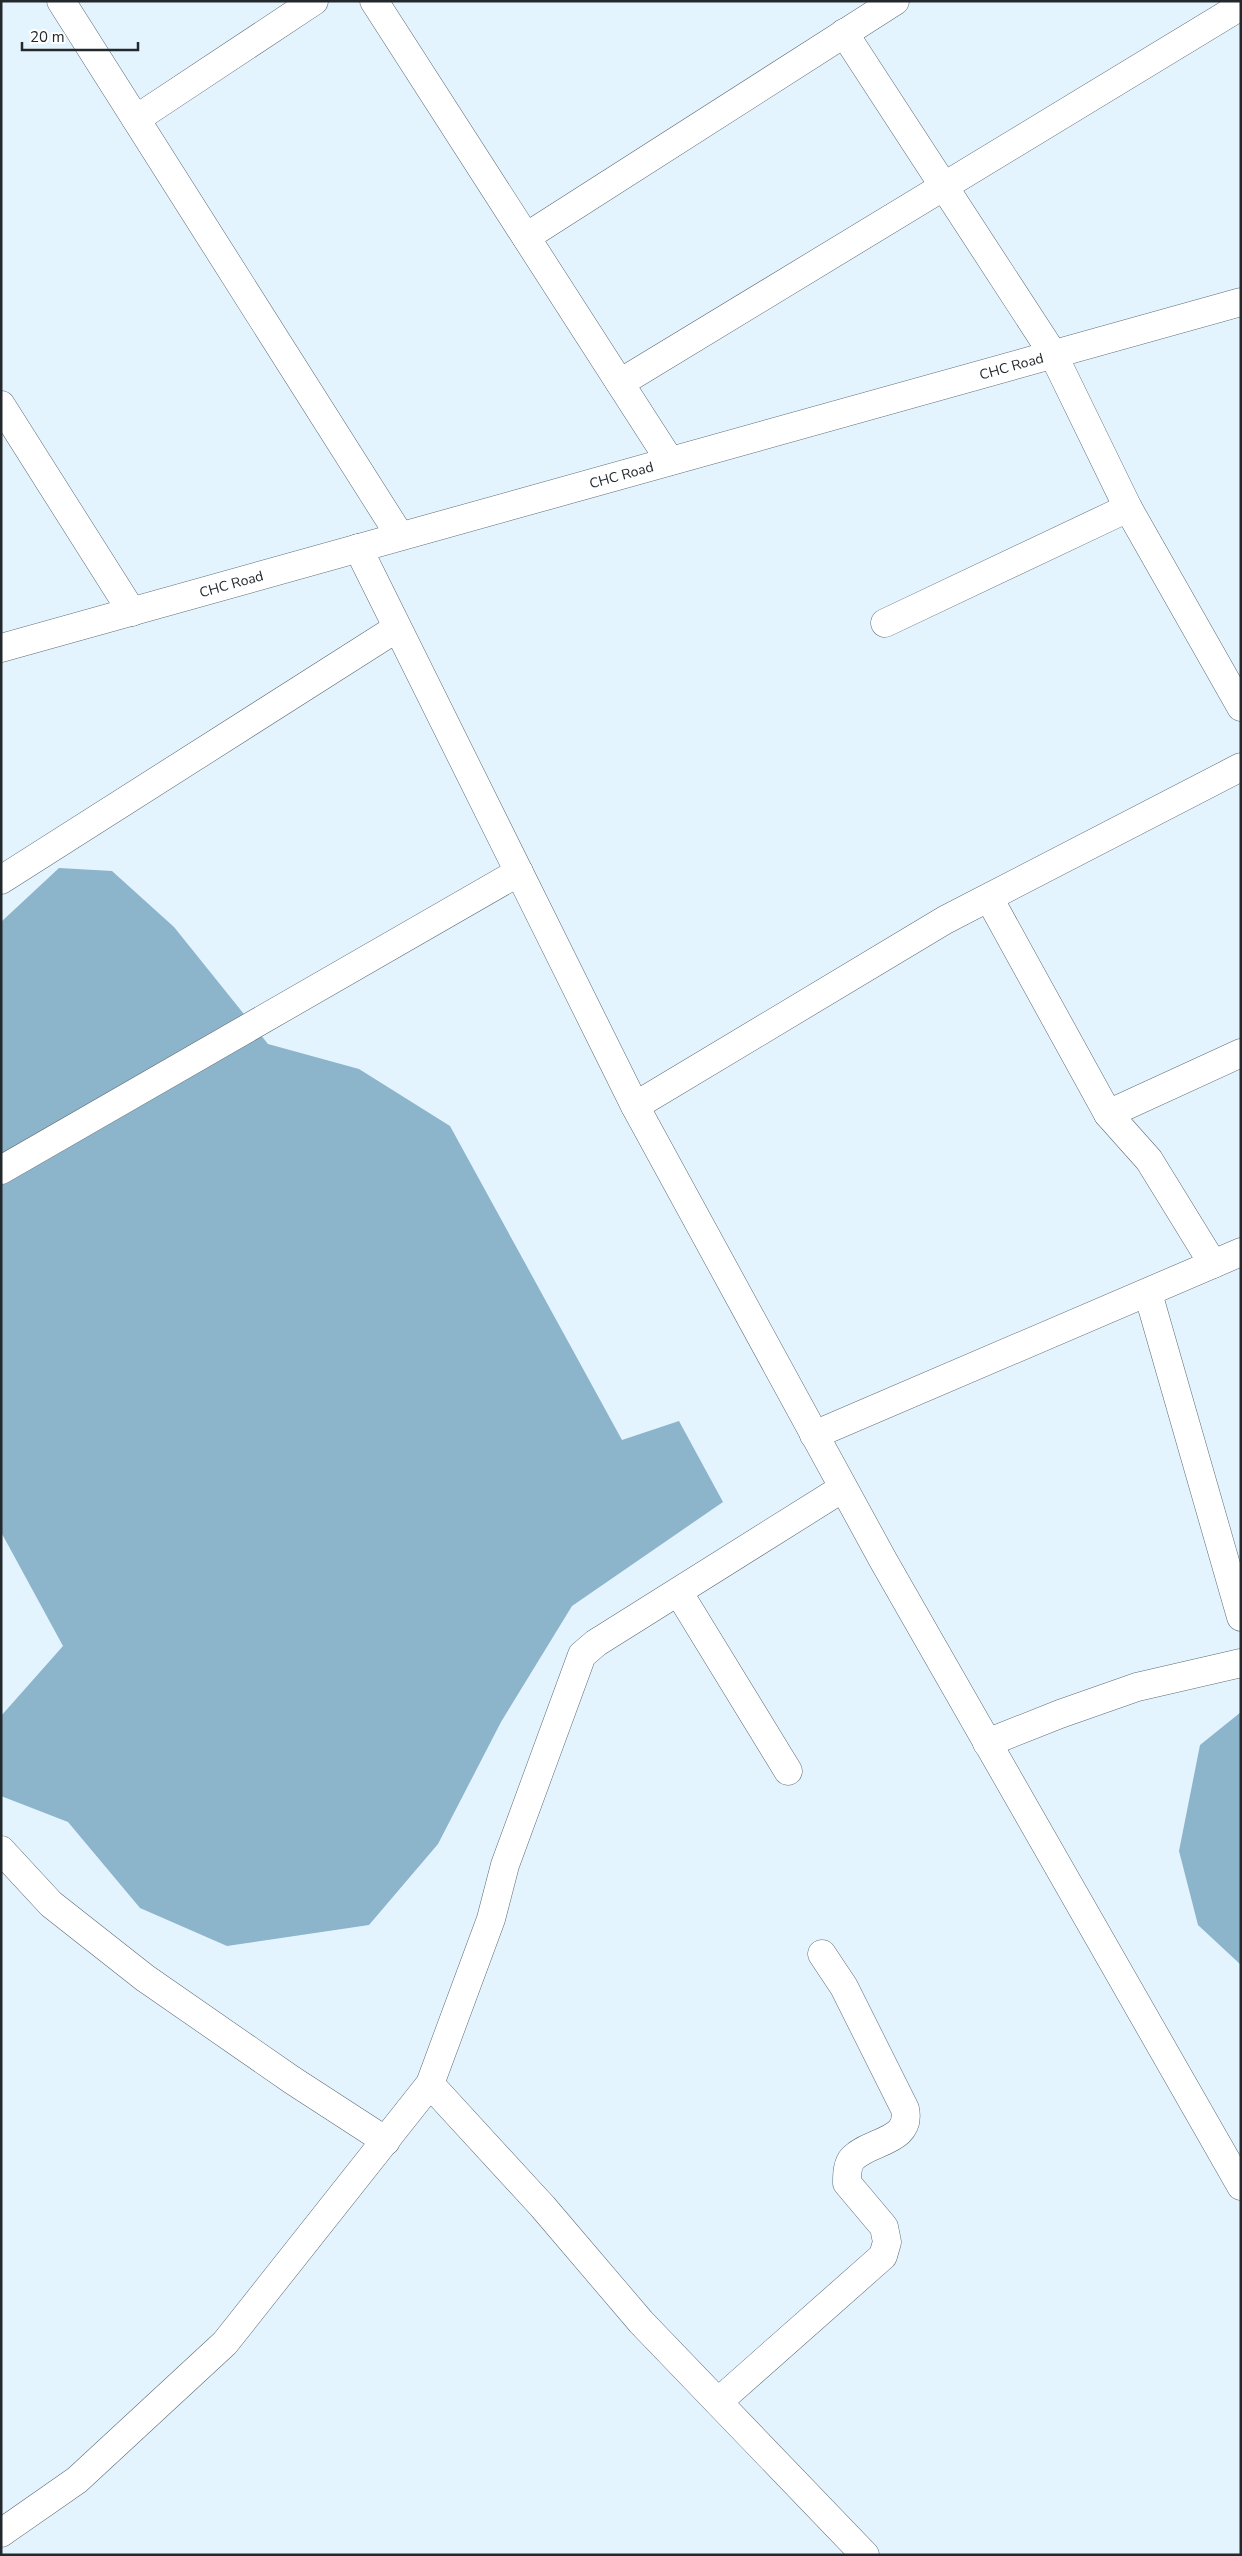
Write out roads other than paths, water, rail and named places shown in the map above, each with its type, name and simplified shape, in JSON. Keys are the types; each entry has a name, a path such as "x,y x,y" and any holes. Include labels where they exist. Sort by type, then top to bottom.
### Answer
{"street":[{"path":"61,1 400,536"},
{"path":"136,119 314,1"},
{"path":"374,1 670,461"},
{"path":"526,237 895,1"},
{"path":"620,383 1241,6"},
{"path":"844,34 1053,354 1128,508 1241,707"},
{"name":"CHC Road","path":"1,648 1241,302"},
{"path":"1,405 132,612"},
{"path":"885,623 1128,508"},
{"path":"358,548 634,1106 814,1435 987,1743 1241,2186"},
{"path":"1,880 397,628"},
{"path":"634,1106 945,920 1241,767"},
{"path":"1,1170 519,872"},
{"path":"989,898 1108,1114 1148,1160 1213,1264"},
{"path":"1108,1114 1241,1053"},
{"path":"814,1435 1241,1252"},
{"path":"1148,1293 1241,1617"},
{"path":"1,2533 77,2480 225,2343 430,2084 491,1919 505,1865 582,1655 596,1643 679,1593 844,1488"},
{"path":"679,1593 788,1771"},
{"path":"987,1743 1060,1714 1137,1687 1241,1663"},
{"path":"1,1850 51,1904 145,1978 292,2080 386,2141"},
{"path":"718,2402 883,2256 887,2242 884,2228 847,2184 847,2170 853,2158 901,2131 907,2120 905,2109 844,1987 822,1954"},
{"path":"430,2084 543,2207 641,2322 865,2555"}],"water":[{"path":"59,868 112,871 174,927 268,1044 359,1069 450,1126 622,1440 679,1421 723,1502 572,1606 501,1722 438,1844 369,1925 227,1946 140,1908 68,1822 1,1796 1,1716 63,1646 1,1532 1,922"},
{"path":"1241,1712 1241,1965 1198,1925 1179,1851 1200,1745"}]}
